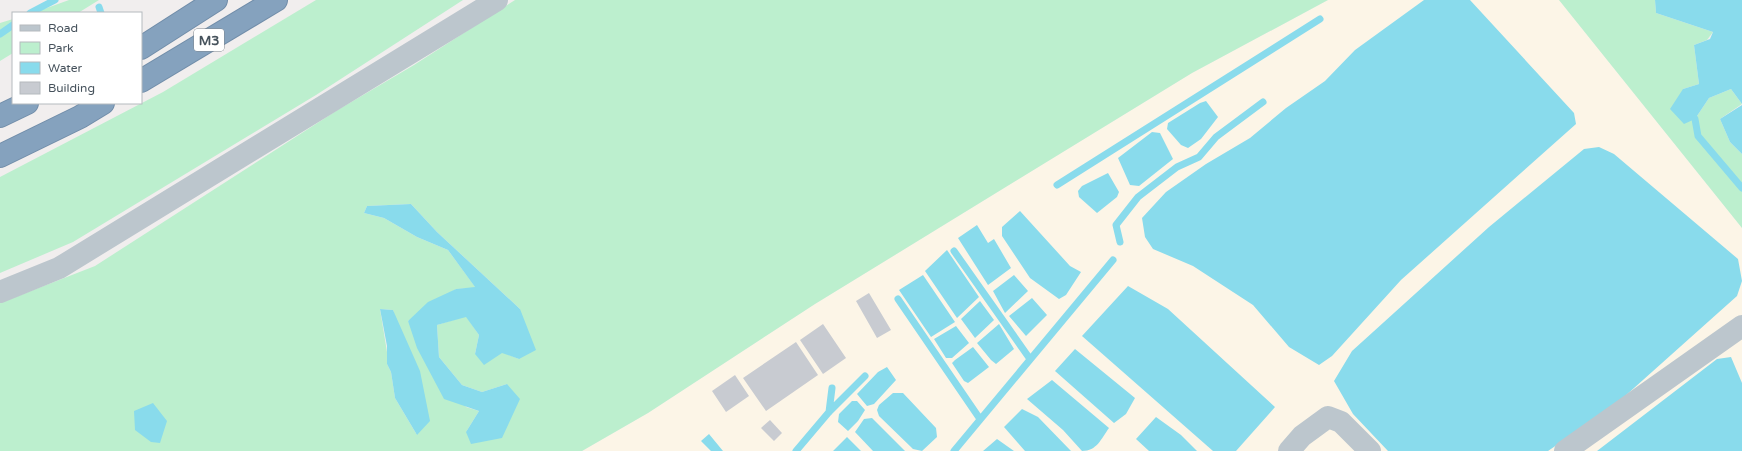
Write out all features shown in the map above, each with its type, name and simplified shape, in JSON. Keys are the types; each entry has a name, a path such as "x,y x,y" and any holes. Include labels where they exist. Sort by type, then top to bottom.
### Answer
{"highway":[{"name":"M3","path":"142,47 216,0"},
{"name":"M3","path":"142,80 276,0"},
{"path":"0,116 25,104"},
{"path":"0,156 80,117 101,104"}],"street":[{"path":"0,292 59,268 497,0"},
{"path":"1565,451 1742,326"},
{"path":"1289,451 1302,436 1328,417 1341,422 1370,451"}],"shaded area":[{"path":"1328,0 1559,0 1742,228 1742,451 582,451 648,413 815,304 1192,73"}],"green space":[{"path":"69,0 99,0 80,12 36,12"},
{"path":"316,0 463,0 316,95 73,242 0,273 0,177 163,92"},
{"path":"515,0 1328,0 1192,73 815,304 648,413 582,451 0,451 0,303 95,266 336,111 414,65","holes":["411,204 437,232 520,309 519,359 502,352 475,354 479,335 466,316 437,325 439,357 462,385 482,392 507,384 466,432 479,411 466,407 408,321 456,289 476,288 448,250 417,237 384,218 364,213 367,206","380,309 393,310 396,320 417,435 395,398 391,372 387,364 387,352"]},
{"path":"1559,0 1655,0 1656,13 1713,32 1707,40 1694,45 1699,84 1683,89 1695,119 1709,98 1731,89 1742,104 1720,119 1730,142 1742,154 1742,228"},
{"path":"12,19 12,54 0,61 0,23"}],"water":[{"path":"1424,0 1470,0 1574,113 1576,124 1401,280 1332,356 1319,365 1289,347 1253,305 1193,266 1153,249 1145,237 1142,218 1166,192 1206,164 1250,138 1286,108 1325,81 1355,50"},
{"path":"1655,0 1742,0 1742,104 1731,89 1709,98 1695,119 1684,124 1670,109 1683,89 1699,84 1694,45 1710,39 1713,32 1656,13"},
{"path":"1206,101 1218,117 1201,139 1188,148 1181,145 1167,129 1168,123 1200,103"},
{"path":"1742,105 1742,154 1730,142 1720,119"},
{"path":"1152,132 1160,133 1173,159 1139,186 1130,185 1118,158"},
{"path":"1599,147 1614,154 1738,259 1742,281 1737,296 1615,405 1548,451 1388,451 1353,414 1334,381 1352,351 1489,227 1584,149"},
{"path":"1108,173 1119,192 1117,197 1097,213 1079,197 1078,191 1082,186"},
{"path":"411,204 437,232 520,309 536,350 519,359 502,353 484,365 475,354 479,335 466,317 437,325 439,357 462,385 482,392 507,384 520,399 502,438 471,444 466,432 479,411 444,399 417,348 408,321 428,302 456,289 475,287 448,250 417,237 384,218 364,213 367,206"},
{"path":"1020,211 1070,266 1081,272 1066,295 1059,299 1030,278 1002,236 1002,227"},
{"path":"977,225 988,243 994,239 1011,268 988,285 958,238"},
{"path":"947,250 979,297 957,318 925,271"},
{"path":"923,275 955,322 931,337 899,290"},
{"path":"1014,275 1028,291 1005,313 993,291"},
{"path":"1128,286 1168,309 1275,407 1236,451 1213,451 1082,336"},
{"path":"1032,298 1047,315 1026,336 1009,316"},
{"path":"980,301 994,320 975,338 961,319"},
{"path":"380,309 393,310 420,371 430,421 417,435 395,398 391,372 387,364 387,346"},
{"path":"999,324 1014,349 996,364 977,343"},
{"path":"956,326 969,343 952,358 946,358 934,339"},
{"path":"973,347 989,367 968,383 964,381 952,363"},
{"path":"1075,349 1135,398 1126,414 1114,423 1055,371"},
{"path":"1731,357 1742,383 1742,451 1597,451 1717,359"},
{"path":"887,367 896,380 874,404 867,406 857,394 878,372"},
{"path":"1052,380 1109,428 1095,447 1082,451 1063,430 1027,399"},
{"path":"893,393 903,393 936,428 937,437 922,451 913,449 879,416 877,410 879,405"},
{"path":"852,401 857,401 865,410 858,421 848,431 838,422 839,414"},
{"path":"153,403 167,421 160,443 151,442 135,430 134,411"},
{"path":"1022,409 1038,417 1071,451 1025,451 1004,427"},
{"path":"1156,417 1181,435 1197,451 1149,451 1136,439"},
{"path":"872,418 905,451 873,451 855,432 864,419"},
{"path":"709,434 723,451 711,451 701,441"},
{"path":"847,437 861,451 833,451"},
{"path":"997,439 1014,451 983,451"}],"building":[{"path":"869,293 891,330 877,338 856,301"},
{"path":"823,324 846,358 823,374 800,340"},
{"path":"796,342 818,375 766,411 743,378"},
{"path":"735,375 749,396 726,412 712,391"},
{"path":"770,420 782,433 774,441 761,428"}],"waterway":[{"path":"32,12 55,0"},
{"path":"99,7 101,12"},
{"path":"1057,185 1320,19"},
{"path":"0,34 12,26"},
{"path":"1120,242 1116,225 1138,197 1177,167 1199,157 1216,137 1263,102"},
{"path":"1695,119 1698,136 1742,188"},
{"path":"954,251 1030,359"},
{"path":"954,451 1113,260"},
{"path":"898,299 980,419"},
{"path":"796,451 829,412 865,376"},
{"path":"829,412 832,388"}]}
